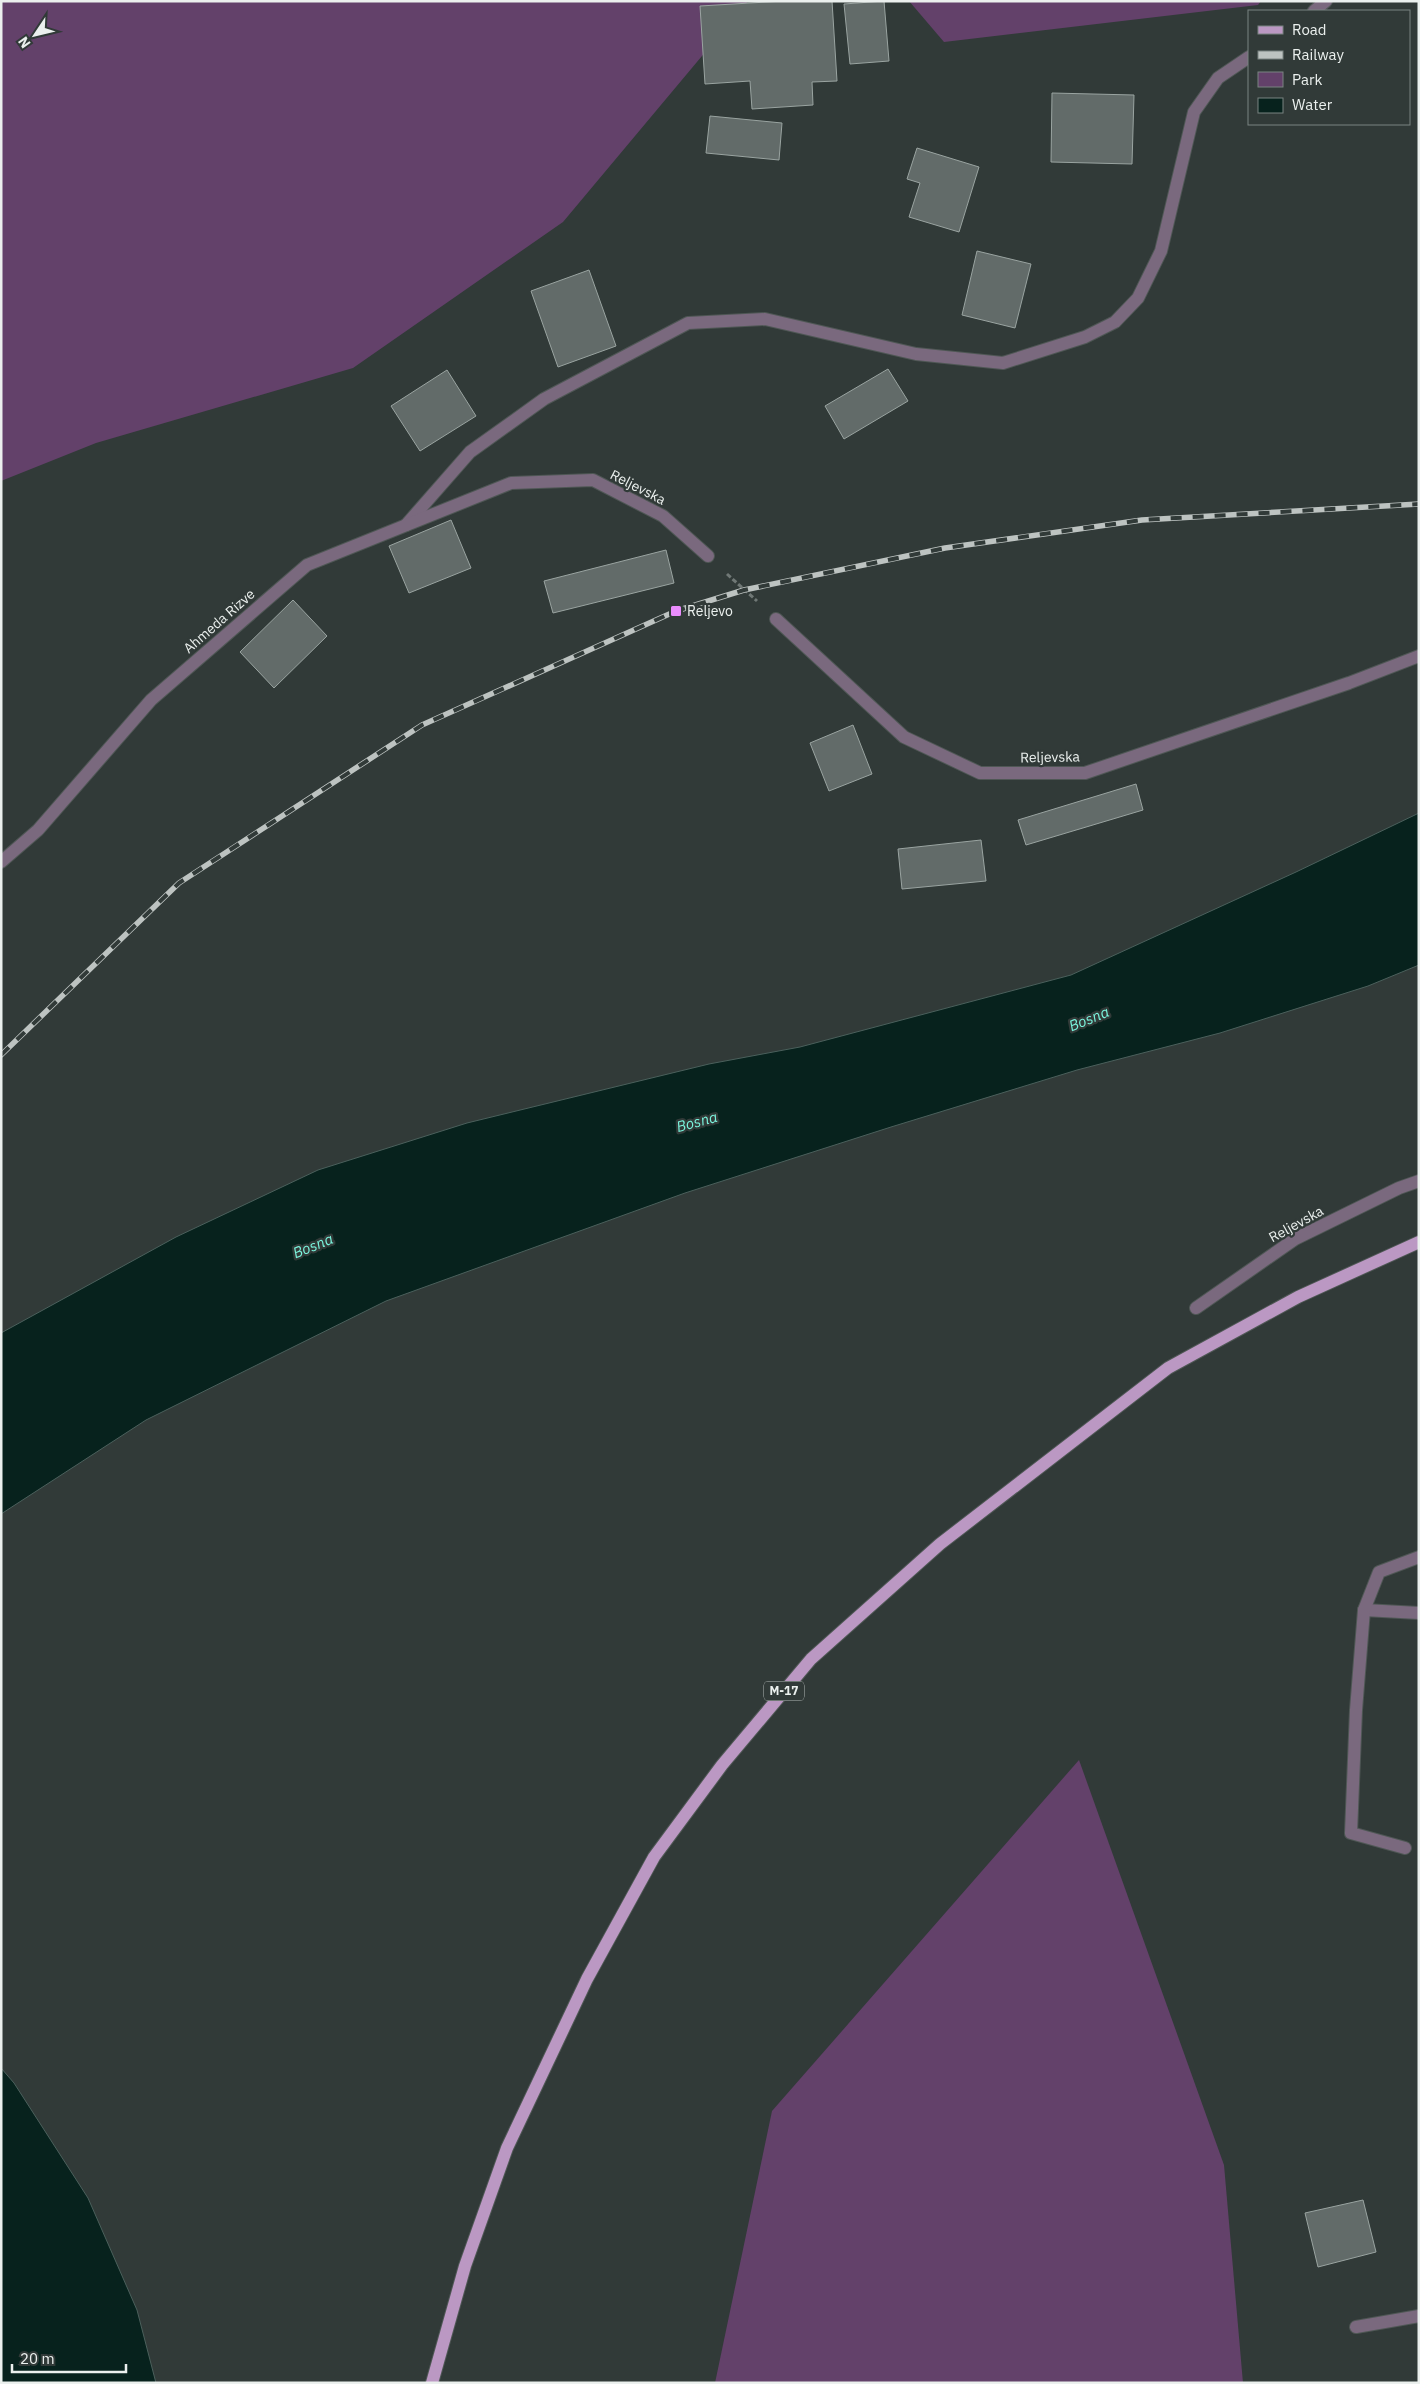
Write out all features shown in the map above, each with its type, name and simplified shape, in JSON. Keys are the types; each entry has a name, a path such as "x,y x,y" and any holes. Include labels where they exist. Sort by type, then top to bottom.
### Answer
{"main road":[{"name":"M-17","path":"432,2383 465,2266 507,2148 587,1979 654,1857 722,1765 811,1659 940,1544 1168,1368 1298,1297 1419,1242"}],"street":[{"path":"1315,10 1326,1"},
{"path":"406,526 470,452 544,399 688,323 764,318 916,354 1003,363 1085,337 1116,322 1138,298 1161,251 1194,112 1218,78 1248,58"},
{"name":"Reljevska","path":"511,483 593,480 663,516 708,556"},
{"name":"Ahmeda Rizve","path":"1,862 38,830 151,700 307,565 511,483"},
{"name":"Reljevska","path":"776,618 904,737 980,773 1085,773 1349,683 1419,656"},
{"name":"Reljevska","path":"1196,1308 1295,1239 1399,1188 1419,1182"},
{"path":"1405,1848 1351,1833 1356,1710 1364,1610 1379,1572 1419,1557"},
{"path":"1364,1610 1419,1612"},
{"path":"1356,2327 1419,2316"}],"path":[{"path":"708,556 776,618"}],"green space":[{"path":"1,1 748,1 563,222 353,368 96,443 1,481"},
{"path":"909,1 1261,1 1258,5 944,42"},
{"path":"1079,1760 1224,2165 1243,2383 715,2383 772,2111"}],"water":[{"name":"Bosna","path":"1419,813 1419,965 1368,986 1220,1033 1077,1070 685,1193 386,1301 146,1420 1,1514 1,1333 176,1237 318,1170 467,1123 709,1064 800,1047 1071,975 1296,872"},
{"path":"1,2068 14,2083 88,2198 137,2310 156,2383 1,2383"}],"building":[{"path":"784,1 832,1 837,81 812,82 813,105 752,109 750,81 705,84 700,6"},
{"path":"884,1 889,61 850,64 844,4"},
{"path":"1052,93 1134,95 1132,164 1051,162"},
{"path":"710,116 782,123 779,160 706,153"},
{"path":"917,148 979,167 959,232 909,217 920,183 907,179"},
{"path":"977,251 1031,264 1015,328 962,315"},
{"path":"589,270 616,346 558,367 531,291"},
{"path":"888,369 908,401 844,439 825,406"},
{"path":"447,370 476,416 420,451 391,406"},
{"path":"451,520 471,568 409,593 389,546"},
{"path":"666,550 674,583 553,613 544,581"},
{"path":"293,600 327,636 274,688 240,652"},
{"path":"853,725 872,774 829,791 810,743"},
{"path":"1136,784 1143,810 1026,845 1018,820"},
{"path":"981,840 986,881 902,889 898,849"},
{"path":"1363,2200 1376,2252 1318,2267 1305,2213"}],"railway":[{"path":"1,1055 179,883 422,725 676,611 744,590 945,548 1142,520 1419,504"}],"place":[{"name":"Reljevo","path":"676,611"}]}
